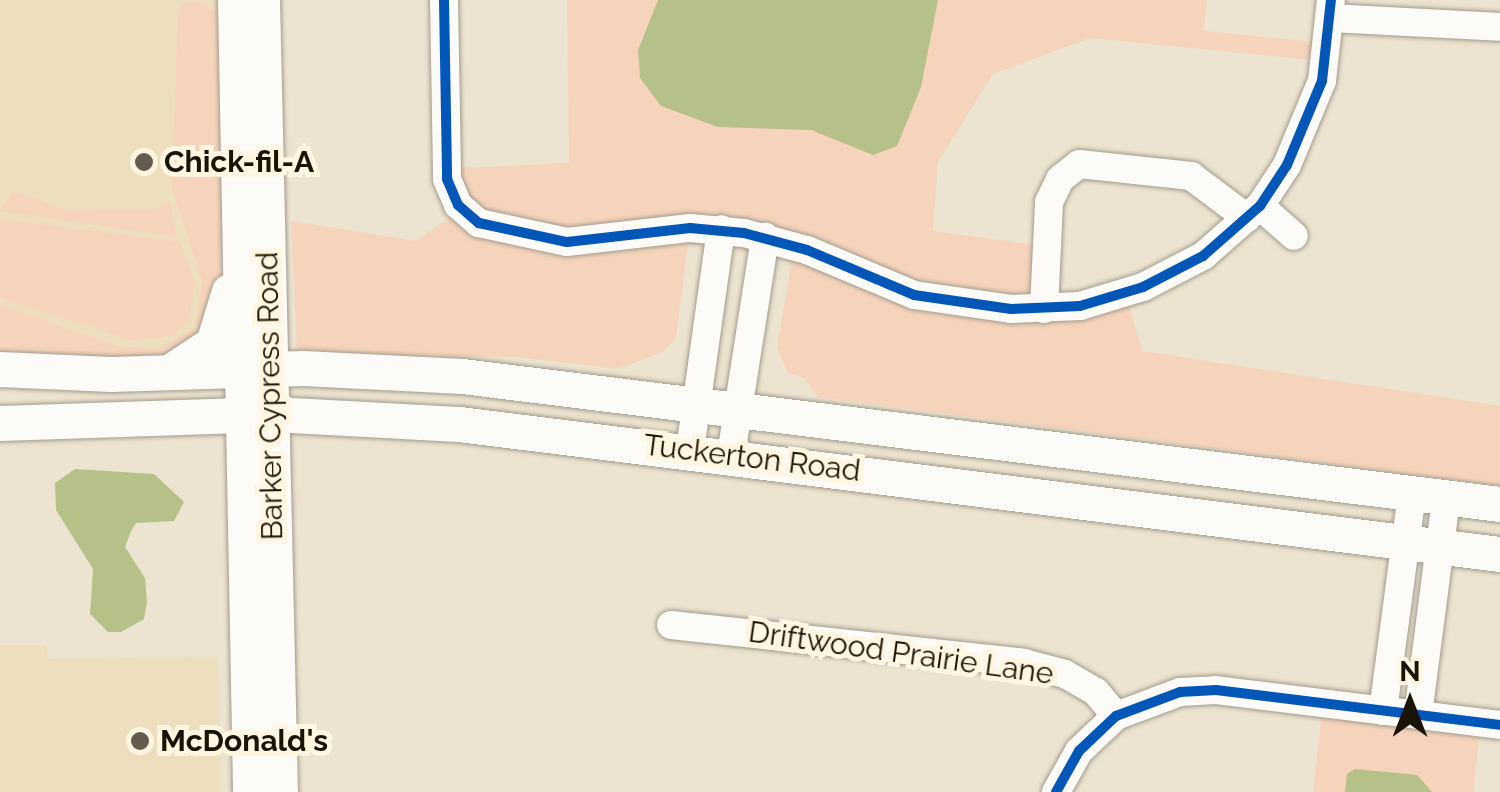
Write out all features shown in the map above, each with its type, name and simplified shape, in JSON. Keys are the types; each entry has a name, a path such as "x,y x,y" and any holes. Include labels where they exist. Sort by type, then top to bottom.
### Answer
{"main road":[{"name":"Barker Cypress Road","path":"234,0 240,236 257,370"},
{"name":"Barker Cypress Road","path":"262,0 257,370 280,792"},
{"path":"165,374 194,359 221,331 240,236"},
{"name":"Tuckerton Road","path":"0,368 165,374 257,370 462,376 738,407 1500,504"},
{"name":"Barker Cypress Road","path":"250,792 245,479 258,414"},
{"name":"Tuckerton Road","path":"0,424 258,414 459,424 1500,554"},
{"path":"140,418 220,445 245,479"}],"street":[{"path":"444,0 447,179 458,206 479,224 566,242 744,233 914,295 1044,309 1143,287 1202,256 1254,212 1308,121 1322,81 1330,9 1500,27"},
{"path":"1044,309 1045,218 1054,188 1068,170 1090,162 1173,171 1208,185 1294,236"},
{"path":"690,450 713,296 744,233"},
{"path":"731,455 754,302 744,233"},
{"path":"713,296 754,302"},
{"path":"705,346 746,354"},
{"path":"1418,714 1432,605 1423,545 1429,496"},
{"path":"1383,710 1398,600 1423,545"},
{"path":"1398,600 1432,605"},
{"name":"Driftwood Prairie Lane","path":"671,625 1024,663 1065,674 1096,692 1116,716"},
{"path":"1393,639 1409,650 1428,642"},
{"path":"1056,792 1079,751 1116,716 1180,692 1216,690 1500,725"}],"shaded area":[{"path":"0,0 224,0 221,299 182,357 0,352"},
{"path":"567,0 1207,0 1204,31 1314,42 1312,60 1090,38 993,74 938,162 933,231 1037,245 1031,320 1129,305 1142,351 1500,406 1500,486 818,397 804,378 788,373 777,348 792,260 741,249 688,244 676,338 663,352 618,369 517,357 297,354 291,221 416,241 470,203 459,168 569,163"},
{"path":"658,0 938,0 921,87 897,146 873,155 811,130 718,127 661,106 640,78 638,50"},
{"path":"200,2 221,14 226,93 220,302 208,336 195,326 202,280 172,189 178,11 181,4"},
{"path":"13,191 66,210 154,209 170,201 177,237 0,211"},
{"path":"0,219 180,242 195,281 189,320 173,336 134,341 0,298"},
{"path":"0,305 117,346 156,349 191,330 205,339 175,359 0,355"},
{"path":"75,469 154,474 184,502 174,521 136,523 131,531 125,547 145,578 147,602 144,619 121,632 108,632 90,614 93,569 56,510 55,483"},
{"path":"0,645 46,645 48,659 218,657 221,792 0,792"},
{"path":"1322,714 1480,734 1473,792 1313,792"},
{"path":"1355,769 1417,775 1432,792 1345,792 1347,774"}],"cycle path":[{"path":"444,0 447,179 458,205 479,223 567,242 690,228 744,233 807,250 914,295 1011,309 1080,306 1143,287 1203,256 1260,206 1287,165 1322,81 1331,0"},
{"path":"1056,792 1079,751 1116,716 1180,692 1216,690 1500,725"}],"place":[{"name":"Chick-fil-A","path":"144,162"},
{"name":"McDonald's","path":"140,741"}]}
